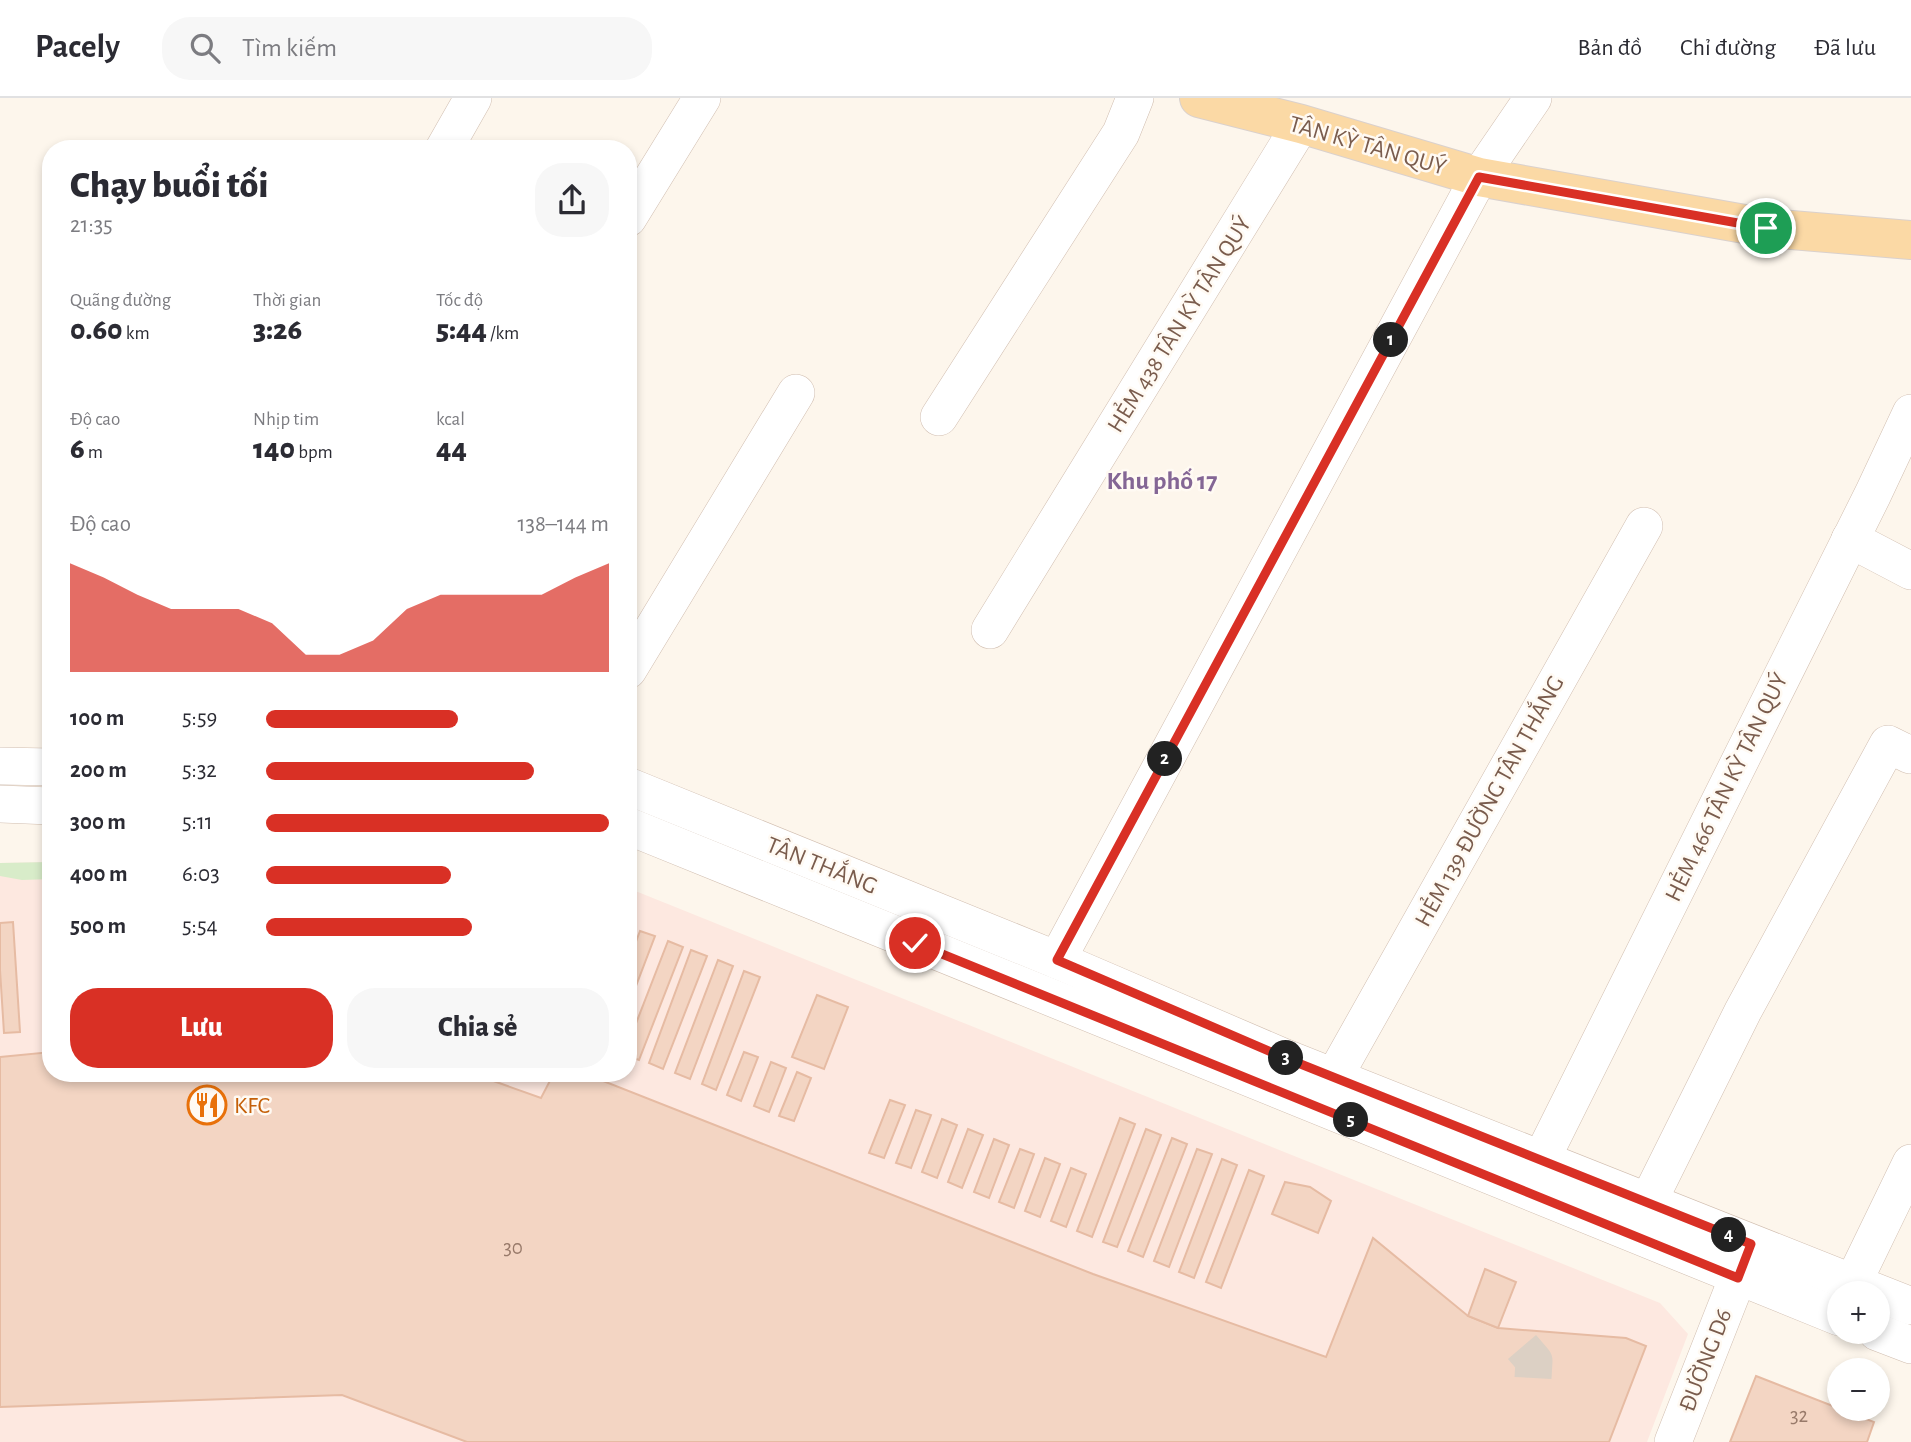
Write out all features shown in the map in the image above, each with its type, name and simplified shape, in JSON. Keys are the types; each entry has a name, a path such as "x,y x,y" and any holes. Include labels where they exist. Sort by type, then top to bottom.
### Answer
{"main road":[{"name":"TÂN KỲ TÂN QUÝ","path":"1199,98 1301,124 1479,177 1766,228 1911,240"}],"street":[{"path":"449,140 473,98"},
{"path":"637,203 702,98"},
{"path":"939,417 1121,133 1135,98"},
{"path":"1057,960 1479,177 1533,98"},
{"name":"HẺM 438 TÂN KỲ TÂN QUÝ","path":"990,630 1301,124"},
{"path":"637,655 796,393"},
{"name":"HẺM 466 TÂN KỲ TÂN QUÝ","path":"1541,1160 1911,413"},
{"name":"HẺM 139 ĐƯỜNG TÂN THẮNG","path":"1334,1077 1644,526"},
{"path":"1850,539 1911,571"},
{"path":"1648,1202 1743,1011 1888,744 1910,755 1911,753"},
{"path":"0,766 42,767"},
{"name":"TÂN THẮNG","path":"637,790 1057,960 1334,1077 1751,1244 1827,1294"},
{"path":"0,804 42,806"},
{"name":"TÂN THẮNG","path":"637,831 1738,1278 1827,1301"},
{"path":"1854,1281 1911,1163"},
{"name":"ĐƯỜNG D6","path":"1673,1442 1751,1244"},
{"name":"TÂN THẮNG","path":"1890,1306 1911,1306"},
{"path":"1890,1337 1911,1345"}],"shaded area":[{"path":"42,862 42,1082 637,1082 637,892 1660,1303 1688,1334 1647,1442 0,1442 0,863"}],"green space":[{"path":"42,862 42,879 22,880 0,876 0,863"}],"building":[{"path":"13,922 20,1032 4,1033 0,923"},
{"path":"640,931 655,936 637,983 637,939"},
{"path":"668,941 683,947 639,1060 637,1021"},
{"path":"691,950 707,956 663,1069 649,1063"},
{"path":"718,960 733,966 690,1079 675,1073"},
{"path":"744,971 760,977 716,1090 702,1084"},
{"path":"817,995 848,1007 824,1069 792,1057"},
{"path":"744,1052 758,1057 741,1101 727,1095"},
{"path":"42,1053 42,1082 496,1082 541,1098 549,1082 606,1082 1093,1274 1326,1357 1373,1238 1468,1316 1498,1328 1626,1338 1646,1346 1609,1442 467,1442 342,1395 0,1407 0,1057"},
{"path":"771,1062 786,1068 769,1112 754,1106"},
{"path":"797,1072 811,1078 794,1121 779,1116"},
{"path":"890,1100 905,1105 884,1158 869,1153"},
{"path":"916,1110 931,1115 911,1168 896,1163"},
{"path":"1120,1118 1135,1124 1092,1237 1077,1231"},
{"path":"942,1119 957,1125 937,1178 922,1172"},
{"path":"968,1129 983,1135 962,1188 948,1182"},
{"path":"1146,1129 1161,1135 1117,1247 1103,1242"},
{"path":"1172,1138 1187,1144 1143,1257 1128,1251"},
{"path":"994,1139 1009,1145 989,1198 974,1192"},
{"path":"1020,1149 1034,1154 1014,1208 999,1202"},
{"path":"1197,1149 1212,1154 1169,1267 1154,1261"},
{"path":"1045,1158 1060,1164 1040,1217 1025,1211"},
{"path":"1222,1159 1237,1165 1194,1278 1179,1272"},
{"path":"1071,1168 1086,1174 1066,1227 1051,1221"},
{"path":"1249,1170 1264,1176 1221,1288 1206,1282"},
{"path":"1285,1182 1310,1187 1331,1201 1318,1233 1272,1214"},
{"path":"1485,1269 1516,1282 1498,1328 1468,1316"},
{"path":"1756,1376 1827,1404 1827,1421 1874,1422 1867,1442 1730,1442"}],"tunnel":[{"path":"1522,1347 1534,1361 1533,1378"}],"place":[{"name":"KFC","path":"207,1105"}],"district":[{"name":"Khu phố 17","path":"1162,480"}],"route":[{"path":"915,943 1738,1278 1751,1244 1283,1057 1057,960 1479,177 1766,228"}]}
